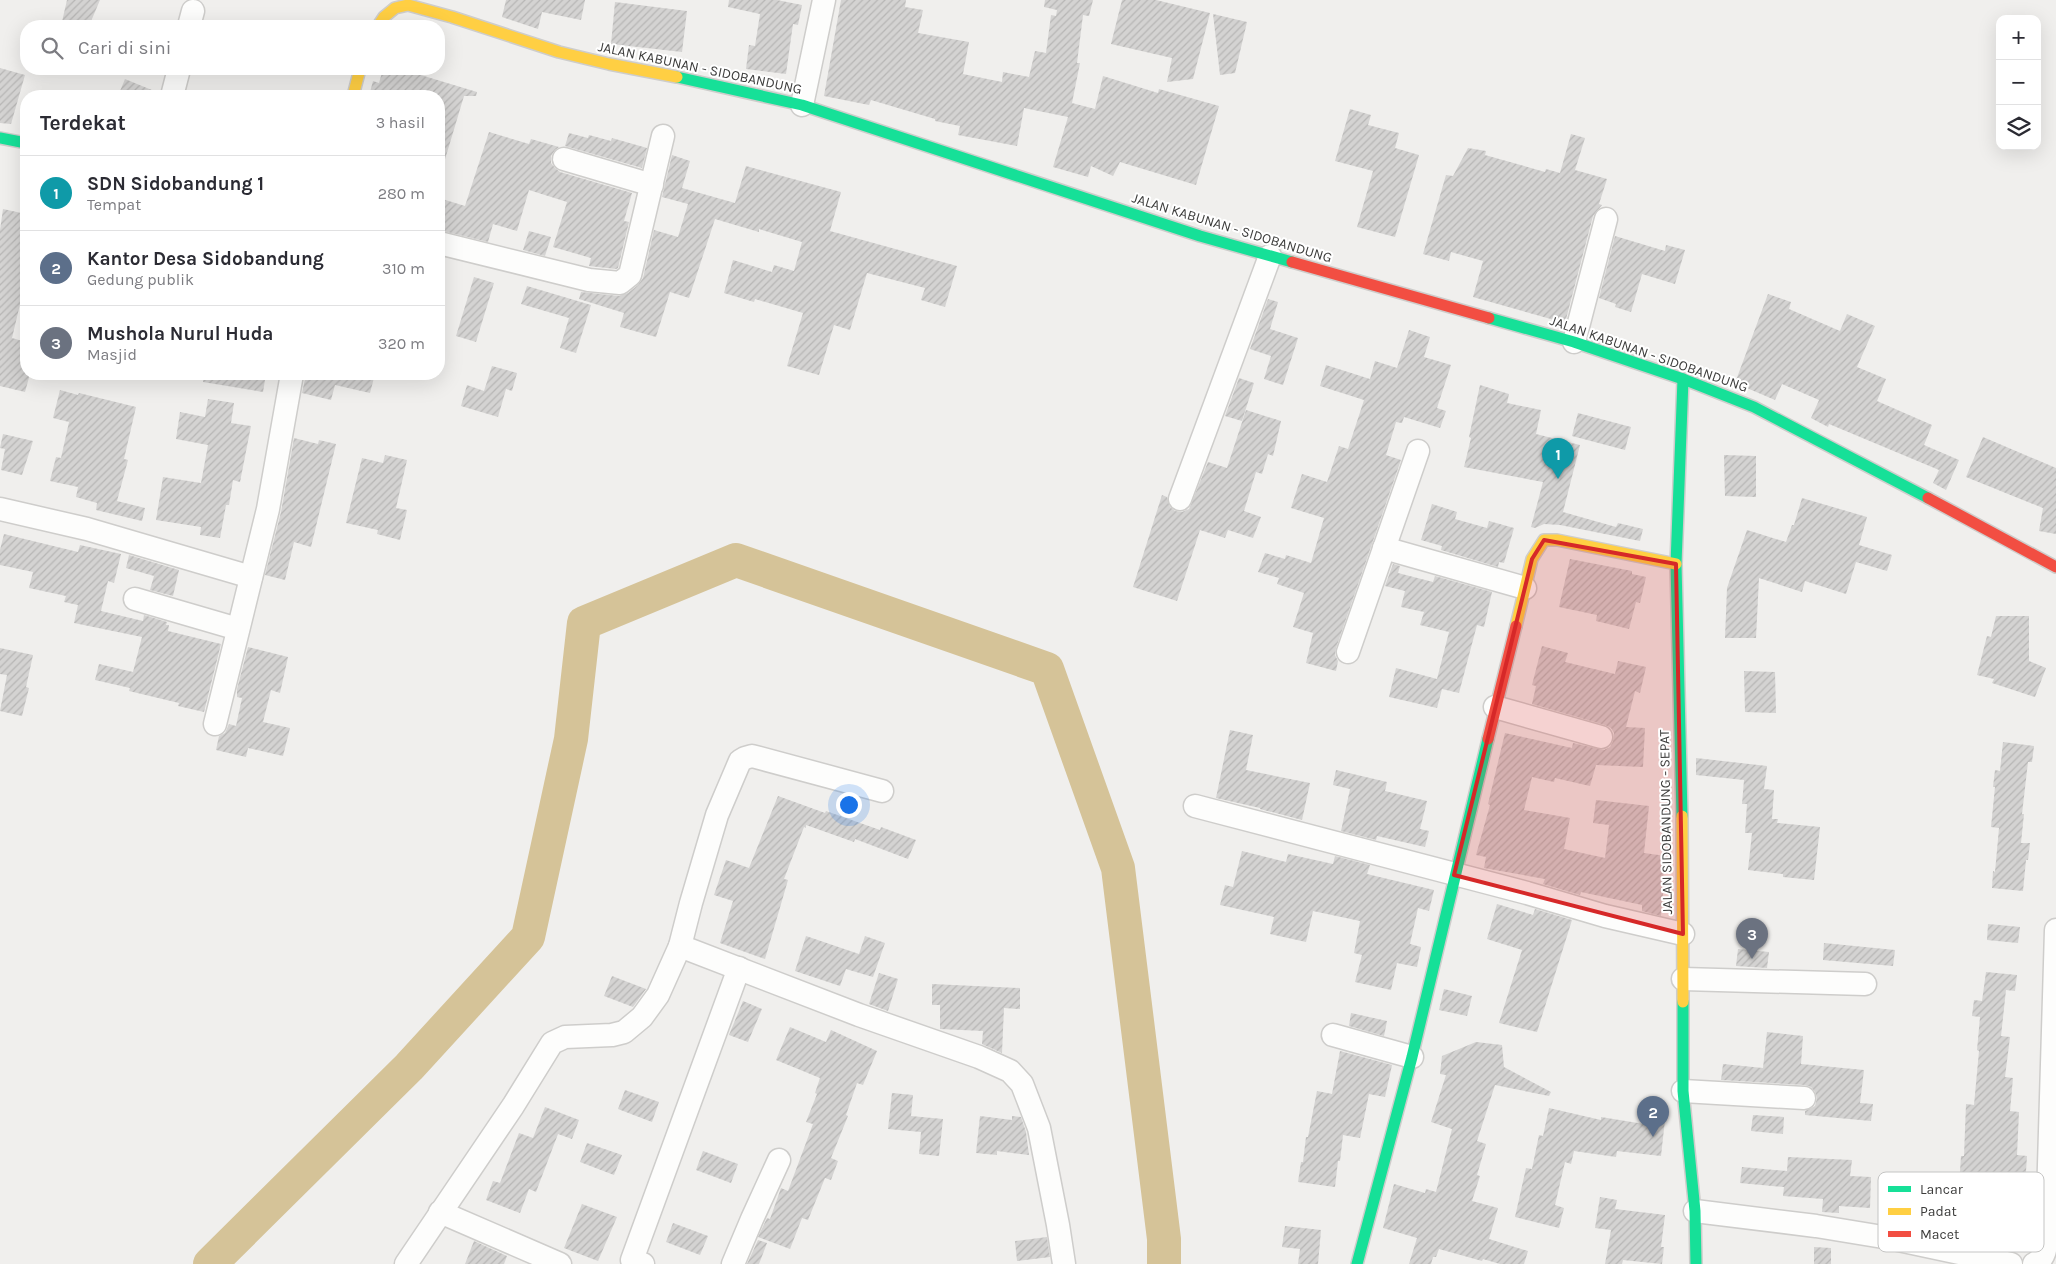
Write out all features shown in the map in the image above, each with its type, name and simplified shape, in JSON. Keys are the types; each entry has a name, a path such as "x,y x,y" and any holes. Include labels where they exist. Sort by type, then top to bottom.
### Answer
{"street":[{"path":"802,105 824,0"},
{"name":"JALAN KABUNAN - SIDOBANDUNG","path":"382,20 395,8 401,6 454,8 559,52 609,64 706,82 802,105 1200,236 1574,342 1683,379 1754,407 1853,457 2056,567"},
{"path":"173,90 177,75"},
{"path":"355,90 358,75"},
{"path":"445,244 589,280 620,283 630,275 663,136"},
{"path":"0,138 20,142"},
{"path":"564,159 652,185"},
{"path":"1574,342 1606,219"},
{"path":"1180,499 1270,256"},
{"name":"JALAN SIDOBANDUNG - SEPAT","path":"1683,379 1676,564 1683,934 1683,1091 1694,1211 1696,1264"},
{"path":"215,724 268,509 291,380"},
{"path":"1348,652 1418,451"},
{"path":"0,508 87,529 251,577"},
{"path":"1357,1264 1383,1172 1412,1057 1454,875 1532,560 1538,547 1544,540 1557,540 1676,564"},
{"path":"1384,548 1525,588"},
{"path":"135,599 238,629"},
{"path":"1495,707 1601,737"},
{"path":"406,1264 513,1106 552,1043 566,1037 612,1035 624,1032 642,1017 658,995 680,946 693,894 717,815 736,771 745,758 752,756 882,791"},
{"path":"1195,806 1605,916 1683,934"},
{"path":"2044,1251 2046,1241 2056,930"},
{"path":"680,946 859,1015 979,1057 1010,1071 1022,1084 1032,1105 1039,1128 1064,1264"},
{"path":"635,1262 738,968"},
{"path":"1683,979 1865,984"},
{"path":"1333,1035 1412,1057"},
{"path":"1683,1091 1804,1098"},
{"path":"734,1264 752,1219 780,1160"},
{"path":"1694,1211 1816,1226 1878,1236"},
{"path":"440,1212 560,1264"},
{"path":"1955,1252 2011,1264"},
{"path":"2034,1264 2040,1261 2044,1252"}],"highlighted area":[{"path":"1544,540 1676,564 1683,934 1454,875 1532,559"}],"building":[{"path":"67,0 100,0 92,20 62,20"},
{"path":"506,0 585,0 581,20 542,12 538,29 502,17"},
{"path":"729,0 777,0 802,5 798,25 793,24 786,74 746,69 749,45 755,46 760,14 728,7"},
{"path":"841,0 906,0 905,7 923,10 918,33 969,42 963,74 1002,82 1003,72 1029,77 1035,51 1046,53 1051,15 1056,16 1057,10 1044,7 1045,0 1093,0 1089,16 1083,15 1077,63 1080,63 1072,103 1095,109 1103,76 1158,93 1159,89 1219,106 1196,185 1120,162 1113,176 1091,166 1088,177 1053,167 1068,117 1024,108 1017,146 958,135 960,126 935,121 935,119 871,100 869,105 824,96"},
{"path":"1122,0 1156,0 1210,13 1193,79 1167,82 1172,58 1111,44"},
{"path":"615,2 687,11 682,52 611,44"},
{"path":"1213,14 1247,22 1235,73 1220,75"},
{"path":"0,68 25,75 11,124 0,123"},
{"path":"381,75 421,75 477,92 476,96 464,96 445,159 445,90 371,90 373,81 379,83"},
{"path":"125,79 152,90 120,90"},
{"path":"1350,109 1371,115 1368,125 1399,133 1395,148 1419,155 1395,237 1357,227 1373,171 1335,161"},
{"path":"489,132 529,144 531,139 559,147 551,156 551,163 560,172 632,193 624,221 629,222 618,268 616,269 589,266 591,258 553,247 567,202 529,190 517,231 493,224 488,242 445,231 445,200 465,206"},
{"path":"569,133 588,138 589,135 611,141 612,138 647,148 642,168 565,146"},
{"path":"1571,134 1585,138 1575,170 1607,179 1599,204 1602,205 1593,216 1565,323 1473,297 1483,261 1451,252 1449,261 1423,254 1446,175 1453,176 1468,148 1486,151 1485,155 1545,172 1546,169 1560,173"},
{"path":"672,155 690,161 682,188 735,203 746,166 841,192 830,231 957,266 945,307 921,300 925,288 867,273 850,330 834,325 819,375 787,366 803,313 755,299 754,302 724,293 733,260 772,272 774,265 794,271 802,242 759,229 759,232 715,219 689,298 670,292 656,337 620,327 624,313 579,299 581,292 619,296 628,293 643,278 654,230 678,237 688,204 662,197"},
{"path":"3,209 20,213 20,304 12,338 20,340 20,380 28,380 25,392 0,386 0,230"},
{"path":"529,231 551,237 545,256 523,250"},
{"path":"1615,236 1665,251 1666,245 1685,250 1675,284 1642,274 1631,312 1615,307 1616,304 1599,298"},
{"path":"474,277 494,283 476,342 456,336"},
{"path":"527,286 591,305 576,353 560,348 569,318 521,304"},
{"path":"1768,294 1791,302 1789,309 1840,331 1847,314 1875,326 1857,367 1886,379 1877,401 1932,425 1924,445 1959,460 1946,490 1933,483 1939,470 1829,424 1828,427 1811,418 1819,400 1782,384 1775,400 1735,383"},
{"path":"1268,299 1278,302 1270,329 1298,338 1283,385 1264,379 1271,356 1250,349"},
{"path":"1409,330 1430,337 1424,357 1451,365 1437,408 1446,411 1440,428 1404,417 1402,423 1396,422 1386,455 1401,460 1336,648 1335,655 1338,661 1336,671 1306,663 1313,633 1293,627 1304,593 1277,584 1279,578 1258,572 1265,553 1285,559 1286,555 1311,563 1324,518 1291,508 1302,474 1327,482 1339,446 1348,449 1364,400 1320,386 1326,365 1370,379 1375,361 1397,368"},
{"path":"492,366 517,373 512,391 506,389 498,417 461,406 467,385 484,391"},
{"path":"1239,378 1254,383 1242,421 1225,416"},
{"path":"203,380 265,380 263,392 203,382"},
{"path":"305,380 373,380 370,393 335,385 331,400 302,393"},
{"path":"1480,385 1509,394 1507,403 1541,410 1536,434 1580,445 1563,512 1616,527 1618,523 1643,529 1640,541 1560,525 1544,524 1535,528 1531,527 1543,482 1464,467"},
{"path":"60,390 136,407 124,459 128,460 117,501 145,508 142,521 96,510 97,503 76,497 78,487 50,481 56,457 61,458 69,422 53,418"},
{"path":"208,399 234,403 231,423 251,426 240,482 233,480 229,505 226,505 220,538 200,535 201,527 156,520 163,477 201,483 208,445 176,439 180,412 205,417"},
{"path":"1246,410 1281,421 1273,456 1268,454 1262,474 1256,472 1244,511 1261,517 1253,538 1228,530 1225,538 1200,530 1177,601 1133,587 1162,495 1167,497 1170,507 1175,511 1182,512 1189,509 1208,462 1227,468"},
{"path":"1578,413 1631,427 1625,450 1572,436"},
{"path":"3,434 33,441 22,475 1,470 5,449 0,448"},
{"path":"1983,437 2056,468 2056,534 2039,531 2043,508 1966,477"},
{"path":"294,438 318,444 319,440 336,444 311,547 294,542 285,580 265,575 281,512"},
{"path":"385,455 407,460 396,508 407,510 400,540 377,534 378,530 346,523 362,458 383,463"},
{"path":"1724,455 1756,456 1756,497 1725,496"},
{"path":"1802,498 1867,517 1859,545 1892,555 1887,571 1856,562 1846,594 1805,581 1802,592 1759,578 1756,638 1725,638 1727,588 1747,530 1786,542 1792,525 1794,525"},
{"path":"1432,504 1457,512 1455,519 1487,528 1489,521 1514,528 1504,563 1499,562 1498,567 1441,550 1442,546 1421,540"},
{"path":"4,534 78,552 80,545 121,554 114,583 108,581 101,611 143,621 144,615 167,622 166,625 169,625 168,631 221,644 204,712 178,706 179,703 129,691 130,688 95,680 99,664 133,672 142,637 74,623 78,605 64,602 66,596 29,588 33,572 0,565 0,550"},
{"path":"129,555 179,570 173,596 150,590 154,576 126,568"},
{"path":"1570,559 1632,571 1632,574 1646,577 1640,603 1636,602 1629,629 1596,621 1597,615 1559,607"},
{"path":"1393,564 1400,566 1398,573 1433,582 1435,576 1492,592 1484,627 1477,625 1459,693 1442,689 1437,708 1389,697 1396,668 1437,679 1449,632 1420,625 1424,612 1401,607 1405,591 1385,586"},
{"path":"1996,616 2029,616 2029,661 2046,668 2035,697 1992,683 1994,679 1977,675 1987,636 1991,637"},
{"path":"1542,646 1568,653 1565,662 1615,674 1618,661 1646,667 1640,693 1635,691 1626,727 1645,728 1643,767 1596,765 1590,786 1555,778 1554,782 1532,777 1524,810 1570,818 1564,849 1605,858 1609,825 1593,823 1596,800 1649,806 1644,853 1666,856 1661,893 1663,893 1661,916 1642,911 1642,905 1581,892 1580,895 1543,884 1545,879 1484,868 1486,857 1476,855 1490,805 1488,804 1505,733 1572,748 1573,743 1604,750 1610,747 1613,741 1614,733 1611,728 1605,725 1532,704 1536,686 1532,685"},
{"path":"248,647 288,657 280,693 271,690 263,722 290,728 283,756 248,748 246,757 216,750 219,736 225,733 229,724 236,726 242,698 237,697 237,689"},
{"path":"0,648 33,655 26,687 29,688 22,716 0,711 7,675 0,674"},
{"path":"1744,671 1775,672 1776,713 1745,712"},
{"path":"1230,730 1253,735 1246,770 1310,783 1302,820 1216,798"},
{"path":"2003,742 2034,746 2032,762 2028,762 2022,814 2024,814 2021,843 2030,843 2028,860 2026,860 2023,891 1992,888 1999,828 1991,827 1995,787 1993,787 1995,770 2000,771"},
{"path":"1696,758 1767,766 1764,789 1774,790 1772,819 1778,819 1777,823 1820,827 1814,880 1783,877 1783,874 1748,870 1752,833 1745,833 1747,804 1742,804 1744,780 1696,775"},
{"path":"1336,770 1387,782 1385,791 1427,801 1420,829 1429,831 1425,847 1377,836 1376,840 1341,831 1350,789 1333,785"},
{"path":"778,796 825,813 826,811 880,830 881,827 916,840 908,859 855,839 854,842 806,825 784,879 788,880 765,959 720,943 733,901 714,895 726,860 749,868"},
{"path":"1242,851 1286,862 1288,854 1333,864 1335,856 1370,865 1367,874 1434,890 1429,911 1418,908 1410,944 1421,947 1417,967 1397,963 1391,990 1355,982 1362,955 1354,953 1360,921 1313,911 1306,942 1270,934 1274,917 1220,905 1225,885 1233,887"},
{"path":"1497,904 1533,915 1535,909 1572,920 1537,1032 1499,1023 1522,950 1487,939"},
{"path":"1988,924 2020,927 2018,943 1987,940"},
{"path":"806,936 859,954 865,936 885,943 873,977 846,969 840,986 795,971"},
{"path":"1824,943 1895,950 1893,966 1823,960"},
{"path":"1738,949 1769,952 1767,968 1736,966"},
{"path":"1986,972 2017,975 2015,991 2006,990 2001,1036 2010,1037 2005,1077 2013,1078 2010,1111 2019,1112 2017,1155 2027,1156 2026,1172 1960,1172 1961,1156 1964,1156 1966,1104 1974,1105 1979,1051 1977,1050 1980,1017 1972,1016 1974,1000 1982,1001"},
{"path":"879,973 898,979 888,1011 869,1004"},
{"path":"612,976 646,989 633,1007 604,996"},
{"path":"932,984 1020,988 1020,1009 1004,1008 1002,1053 982,1044 983,1031 940,1029 940,1005 932,1005"},
{"path":"1444,989 1472,996 1467,1016 1439,1010"},
{"path":"743,1001 762,1009 748,1042 729,1035"},
{"path":"1351,1013 1387,1021 1384,1036 1349,1026"},
{"path":"790,1027 826,1042 831,1030 877,1051 863,1085 857,1083 846,1115 848,1116 831,1158 838,1161 831,1180 825,1178 808,1220 802,1218 790,1249 758,1237 767,1218 770,1219 781,1188 788,1191 813,1124 806,1122 817,1094 815,1093 820,1078 776,1060"},
{"path":"1767,1032 1803,1036 1801,1064 1864,1070 1860,1103 1873,1104 1871,1121 1805,1115 1805,1111 1815,1106 1817,1098 1811,1087 1805,1085 1721,1080 1723,1064 1763,1068"},
{"path":"1476,1042 1502,1045 1504,1067 1551,1092 1549,1096 1495,1085 1477,1141 1486,1144 1477,1175 1480,1176 1472,1201 1498,1208 1489,1239 1528,1251 1524,1264 1500,1264 1483,1259 1482,1261 1439,1249 1436,1257 1433,1257 1431,1264 1409,1264 1417,1238 1383,1228 1394,1184 1425,1193 1426,1189 1436,1192 1452,1129 1431,1122 1446,1075 1440,1074 1442,1056"},
{"path":"1340,1051 1392,1065 1385,1097 1369,1094 1360,1138 1343,1135 1335,1187 1298,1182 1317,1091 1332,1094"},
{"path":"625,1090 659,1102 652,1122 618,1109"},
{"path":"892,1093 913,1095 911,1116 943,1119 939,1156 919,1154 921,1132 888,1129"},
{"path":"545,1107 579,1120 572,1139 558,1134 536,1192 529,1189 520,1213 486,1200 493,1181 500,1183 519,1133 533,1138"},
{"path":"1549,1108 1601,1120 1601,1117 1644,1124 1645,1117 1665,1120 1661,1156 1617,1151 1616,1157 1574,1151 1571,1164 1565,1162 1555,1205 1564,1208 1559,1228 1515,1217 1526,1168 1532,1169 1539,1135 1543,1136"},
{"path":"1753,1115 1784,1117 1783,1134 1751,1131"},
{"path":"980,1116 1012,1120 1012,1116 1021,1117 1026,1132 1029,1155 997,1151 997,1155 976,1153"},
{"path":"587,1143 622,1155 614,1175 580,1162"},
{"path":"703,1151 738,1164 731,1183 696,1170"},
{"path":"1788,1157 1852,1160 1850,1176 1871,1177 1870,1208 1839,1206 1839,1213 1822,1212 1823,1199 1783,1196 1784,1187 1740,1183 1742,1167 1787,1171"},
{"path":"1600,1197 1617,1200 1615,1209 1665,1215 1661,1247 1664,1247 1662,1264 1623,1260 1622,1264 1605,1264 1611,1230 1595,1228"},
{"path":"582,1204 617,1217 598,1261 564,1248"},
{"path":"673,1223 708,1236 700,1255 666,1242"},
{"path":"1285,1226 1321,1230 1318,1264 1298,1264 1300,1249 1282,1247"},
{"path":"1047,1237 1050,1257 1017,1261 1015,1241"},
{"path":"758,1240 767,1243 759,1264 747,1264"},
{"path":"474,1241 507,1256 504,1264 465,1264"},
{"path":"1814,1247 1831,1248 1831,1264 1814,1264"}],"waterway":[{"path":"210,1264 409,1067 528,937 571,739 584,623 736,560 1047,669 1118,868 1164,1239 1164,1264"}],"traffic: fast":[{"path":"677,77 802,105 1200,236 1292,262"},
{"path":"0,138 20,142"},
{"path":"1489,318 1574,342 1683,379 1754,407 1928,498"},
{"path":"1682,816 1676,564 1683,379"},
{"path":"1357,1264 1412,1057 1488,739"},
{"path":"1683,1002 1683,1091 1695,1211 1696,1264"}],"traffic: slow":[{"path":"382,20 395,8 408,5 452,17 559,52 677,77"},
{"path":"355,90 358,75"},
{"path":"1516,626 1532,559 1544,540 1557,540 1676,564"},
{"path":"1682,816 1683,1002"}],"traffic: jam":[{"path":"1292,262 1489,318"},
{"path":"1928,498 2056,567"},
{"path":"1488,739 1516,626"}],"place":[{"name":"SDN Sidobandung 1","path":"1558,479"},
{"name":"Mushola Nurul Huda","path":"1752,959"},
{"name":"Kantor Desa Sidobandung","path":"1653,1137"}]}
